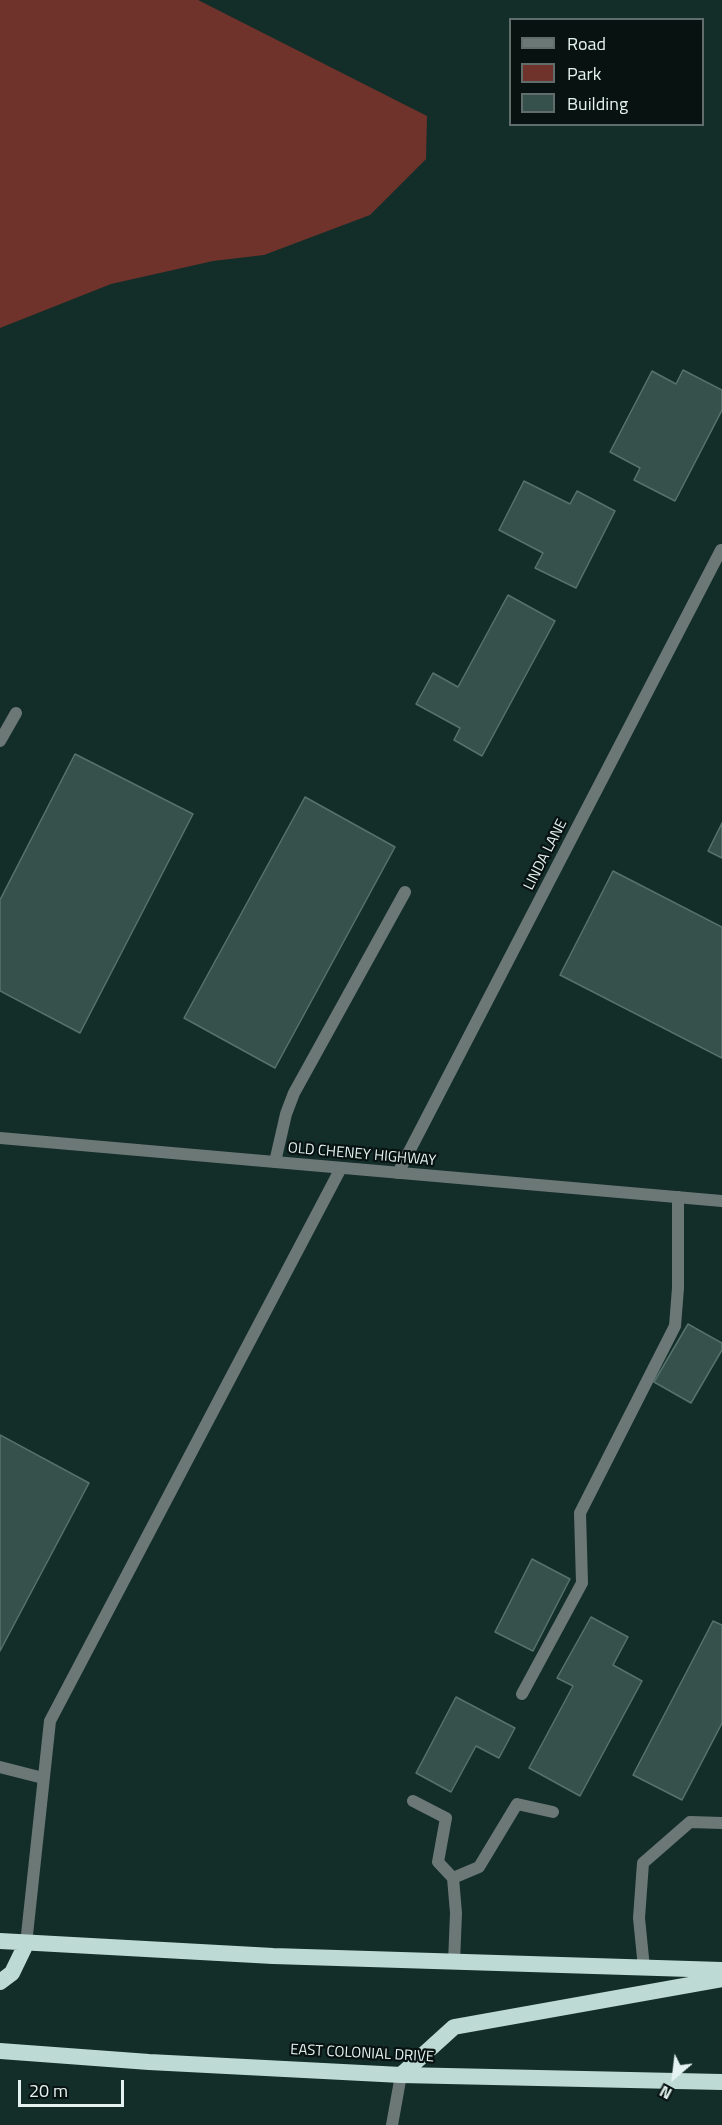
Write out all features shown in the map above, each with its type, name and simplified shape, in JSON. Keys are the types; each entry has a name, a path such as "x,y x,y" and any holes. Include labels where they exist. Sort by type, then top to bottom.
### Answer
{"highway":[{"path":"0,1941 273,1956 722,1970"},
{"path":"0,1982 12,1973 26,1944"},
{"path":"401,2075 454,2027 722,1979"},
{"name":"EAST COLONIAL DRIVE","path":"0,2051 149,2062 401,2075 722,2082"}],"street":[{"name":"LINDA LANE","path":"398,1173 721,550"},
{"path":"0,741 16,713"},
{"path":"275,1162 286,1114 294,1093 405,892"},
{"name":"OLD CHENEY HIGHWAY","path":"0,1138 722,1201"},
{"path":"26,1944 50,1721 341,1168"},
{"path":"522,1694 582,1583 580,1513 675,1326 678,1288 678,1197"},
{"path":"0,1767 43,1778"},
{"path":"412,1801 446,1818 438,1862 453,1878 456,1913 454,1962"},
{"path":"453,1878 480,1867 517,1804 553,1812"},
{"path":"644,1968 639,1918 643,1863 690,1822 722,1823"},
{"path":"392,2125 401,2075"}],"green space":[{"path":"0,0 198,0 427,116 426,159 370,215 264,255 213,261 111,284 0,328"}],"building":[{"path":"683,370 722,390 722,410 675,501 634,480 640,468 610,452 652,371 676,384"},
{"path":"524,481 570,504 577,491 615,511 576,588 535,568 543,553 499,530"},
{"path":"508,595 555,621 482,756 454,740 460,728 416,704 433,673 458,687"},
{"path":"75,754 193,814 80,1033 0,991 0,900"},
{"path":"305,797 395,847 275,1068 184,1018"},
{"path":"722,823 722,858 708,851"},
{"path":"613,871 722,927 722,1058 560,975"},
{"path":"688,1324 722,1343 722,1350 691,1403 654,1382"},
{"path":"0,1435 89,1483 0,1651"},
{"path":"532,1559 570,1579 533,1651 495,1632"},
{"path":"591,1617 628,1637 613,1665 642,1681 580,1796 529,1768 573,1686 557,1678"},
{"path":"713,1621 722,1625 722,1723 682,1800 633,1775"},
{"path":"456,1697 515,1728 499,1758 476,1746 451,1792 416,1773"}]}
